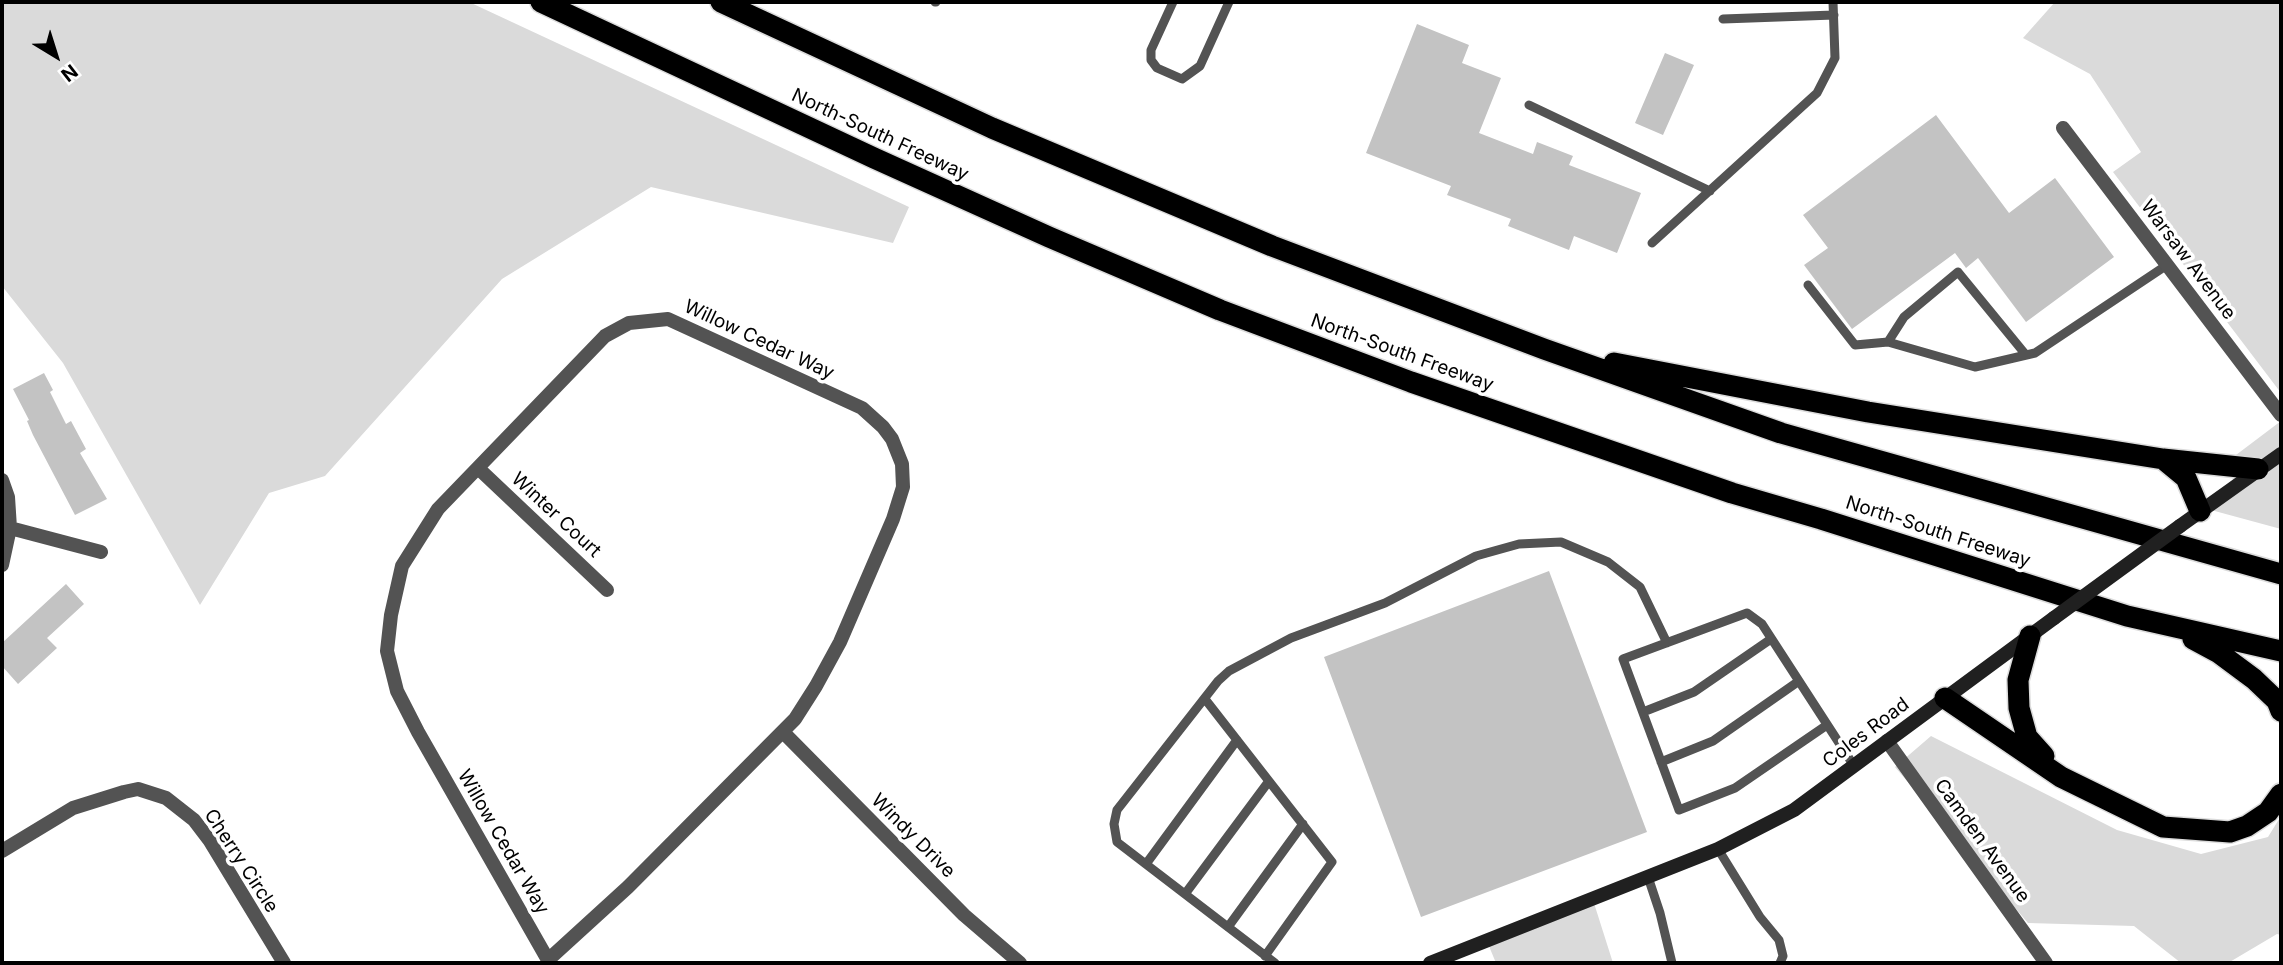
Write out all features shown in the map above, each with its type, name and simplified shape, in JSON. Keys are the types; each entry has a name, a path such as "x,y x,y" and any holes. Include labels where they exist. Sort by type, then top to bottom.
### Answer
{"highway":[{"name":"North-South Freeway","path":"541,2 874,158 1220,310 1411,382 1732,494 1821,519 2127,616 2281,651"},
{"path":"721,2 1004,134 1272,246 1544,349 1781,433 2281,573"},
{"path":"1544,349 1868,412 2163,458 2258,469"},
{"path":"2163,458 2186,478 2200,511"},
{"path":"2169,626 2219,653 2254,679 2277,701 2281,711"},
{"path":"2030,636 2018,680 2019,708 2027,737 2061,777"},
{"path":"1945,698 2061,777 2163,827 2230,832 2247,826 2268,812 2281,794"}],"street":[{"name":"Warsaw Avenue","path":"2063,128 2281,415"},
{"name":"Willow Cedar Way","path":"668,319 862,408 892,439 902,464 903,487 893,519 840,642 796,719 628,887 549,961 418,732 397,691 387,651 391,615 402,566 438,509 478,468 605,336 629,323 668,319"},
{"name":"Coles Road","path":"1430,963 1718,849 1794,810 2281,454"},
{"name":"Winter Court","path":"478,468 607,590"},
{"path":"2,480 8,497 10,528 2,565"},
{"path":"10,528 101,552"},
{"name":"Windy Drive","path":"783,732 964,915 1020,963"},
{"name":"Camden Avenue","path":"1886,741 2046,963"},
{"name":"Cherry Circle","path":"2,851 73,808 138,789 166,798 194,820 210,841 284,963"}],"lane":[{"path":"1173,2 1151,50 1151,60 1157,68 1182,79 1200,66 1229,2"},
{"path":"1651,243 1817,93 1835,58 1833,2"},
{"path":"1723,19 1834,15"},
{"path":"1529,105 1710,191"},
{"path":"1808,285 1855,345 1888,342 1975,367 2035,354 2167,264"},
{"path":"1888,342 1904,317 1958,272 2026,355"},
{"path":"1275,963 1117,842 1114,824 1117,810 1229,671 1291,638 1385,603 1476,556 1519,544 1561,542 1608,562 1640,587 1667,643"},
{"path":"1827,725 1735,788 1679,810 1623,659 1747,613 1762,624 1854,766"},
{"path":"1643,712 1694,692 1771,639"},
{"path":"1661,762 1713,741 1798,681"},
{"path":"1205,699 1332,862 1265,956"},
{"path":"1146,864 1237,740"},
{"path":"1185,894 1269,781"},
{"path":"1228,927 1303,824"},
{"path":"1718,849 1760,917 1779,940 1783,956 1780,963"},
{"path":"1648,877 1672,963"}],"shaded area":[{"path":"2,2 469,2 909,207 893,243 651,187 502,279 325,476 269,493 200,605 63,363 2,286"},
{"path":"2055,2 2281,2 2281,393 2113,172 2141,152 2090,74 2023,38"},
{"path":"2281,421 2281,529 2211,510 2233,492 2232,458"},
{"path":"1931,736 2117,830 2201,854 2268,837 2281,816 2281,935 2277,934 2228,963 2181,963 2134,926 2028,923 1895,767"},
{"path":"1593,900 1613,963 1496,963 1486,939"}],"building":[{"path":"1417,24 1469,45 1462,63 1501,78 1479,133 1533,154 1537,142 1573,156 1569,165 1641,193 1617,253 1574,236 1569,250 1508,226 1511,219 1447,195 1451,186 1366,153"},
{"path":"1665,53 1694,65 1663,135 1635,123"},
{"path":"1936,115 2009,213 2055,178 2114,257 2026,322 1978,258 1966,268 1955,253 1852,329 1804,265 1828,248 1803,215"},
{"path":"44,373 66,424 71,421 86,449 80,453 107,499 75,515 33,435 27,421 29,420 13,389"},
{"path":"1549,571 1647,832 1421,917 1324,657"},
{"path":"66,584 84,604 47,638 57,648 18,684 2,666 2,643"}]}
